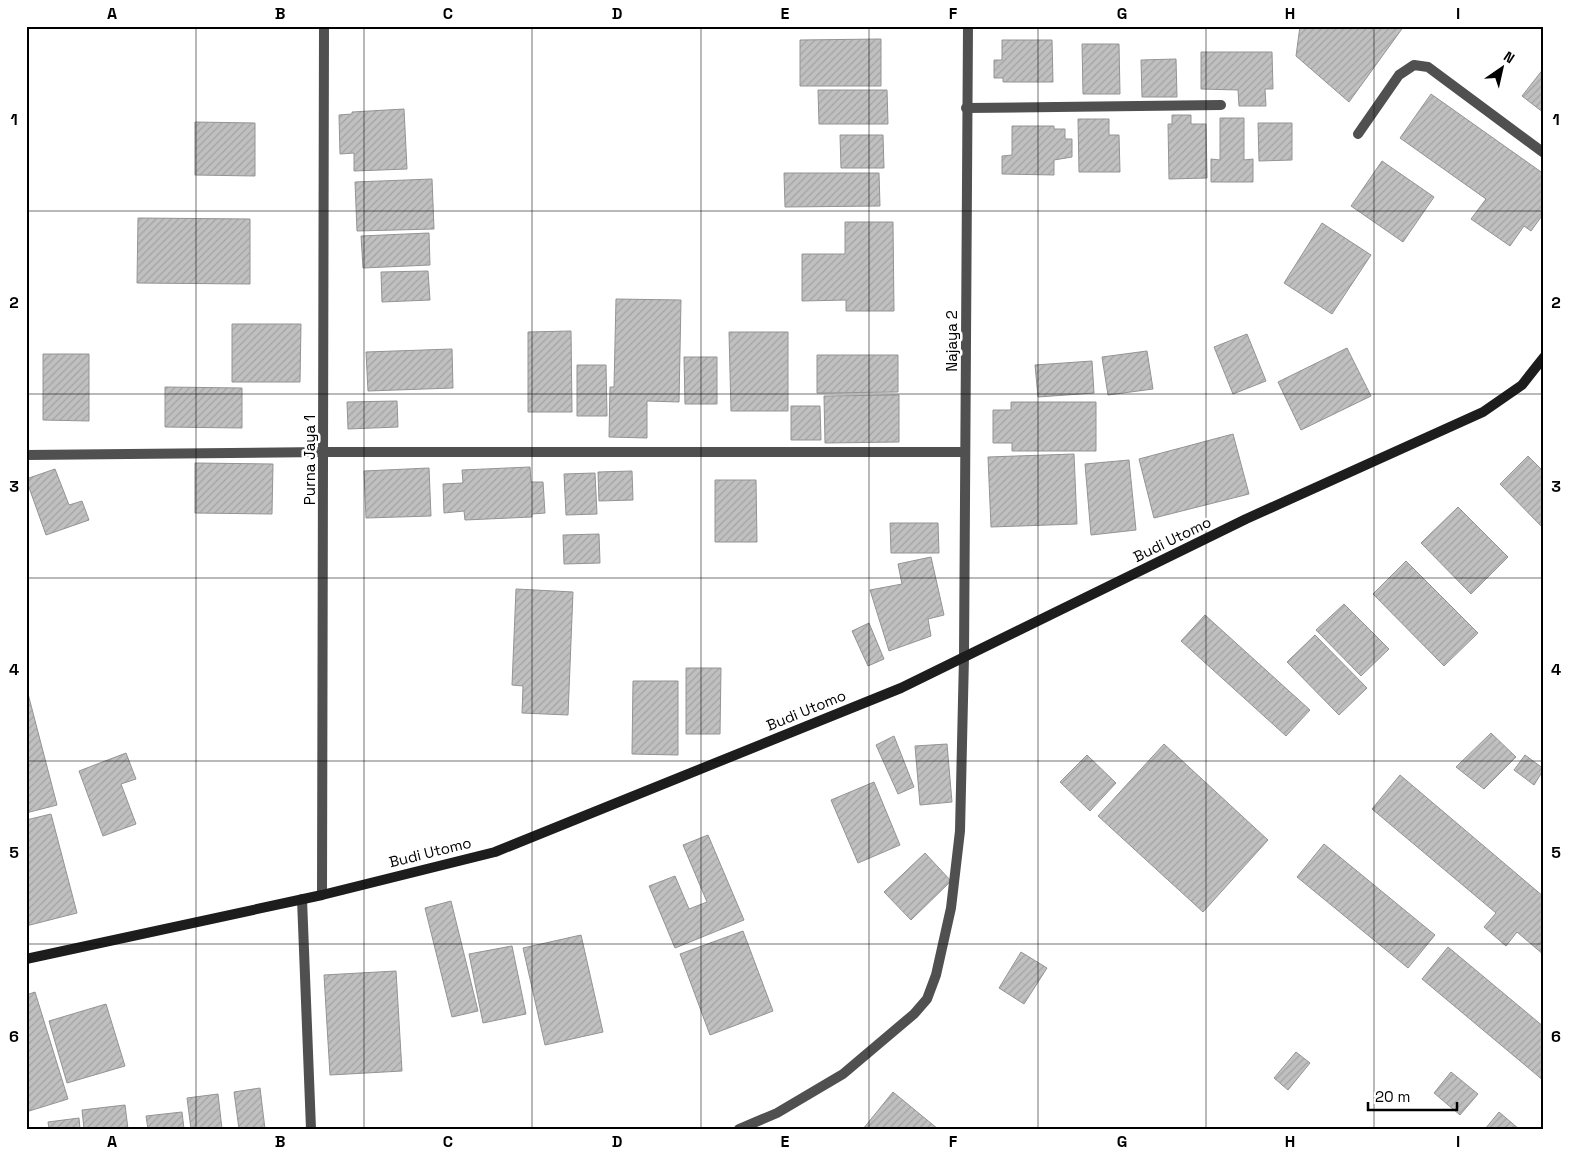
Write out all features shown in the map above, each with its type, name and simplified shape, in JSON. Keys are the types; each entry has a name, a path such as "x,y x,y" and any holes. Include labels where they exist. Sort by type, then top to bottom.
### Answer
{"street":[{"name":"Purna Jaya 1","path":"322,894 324,26"},
{"name":"Najaya 2","path":"738,1129 776,1113 843,1074 914,1014 927,999 936,975 951,908 960,831 964,657 968,26"},
{"path":"1358,134 1399,75 1414,65 1428,67 1544,153"},
{"path":"966,108 1221,105"},
{"name":"Budi Utomo","path":"26,959 302,899 496,852 901,688 1246,519 1483,412 1522,385 1544,358"},
{"path":"26,455 324,452 965,452"},
{"path":"302,899 311,1129"}],"building":[{"path":"1300,26 1404,26 1349,102 1296,56"},
{"path":"881,39 881,86 800,86 800,40"},
{"path":"1002,40 1052,40 1053,82 1003,82 1003,78 994,78 994,60 1002,60"},
{"path":"1082,44 1119,44 1120,94 1083,94"},
{"path":"1201,52 1272,52 1273,89 1265,89 1266,106 1239,106 1238,90 1201,89"},
{"path":"1176,59 1177,97 1142,97 1141,60"},
{"path":"1544,68 1544,113 1522,96"},
{"path":"818,90 887,90 888,124 819,124"},
{"path":"1431,94 1544,174 1544,213 1531,231 1524,226 1510,246 1471,219 1486,199 1400,138"},
{"path":"404,109 407,169 354,171 354,153 340,154 339,115 352,114 352,112"},
{"path":"1172,115 1191,115 1191,124 1206,124 1207,178 1169,179 1168,124 1172,124"},
{"path":"1220,118 1244,118 1244,160 1253,159 1253,182 1211,182 1211,159 1220,160"},
{"path":"1078,119 1109,119 1109,135 1119,135 1120,172 1079,172"},
{"path":"195,122 255,123 255,176 195,175"},
{"path":"1258,123 1292,123 1292,160 1259,161"},
{"path":"1012,126 1054,126 1054,129 1065,129 1065,139 1072,139 1072,157 1054,160 1054,175 1002,174 1002,156 1012,155"},
{"path":"840,135 883,135 884,168 841,168"},
{"path":"1382,161 1434,197 1403,242 1351,206"},
{"path":"784,173 879,173 880,206 785,207"},
{"path":"432,179 434,229 357,231 355,182"},
{"path":"138,218 250,219 250,284 137,283"},
{"path":"845,222 893,222 894,311 846,311 846,300 802,301 802,254 845,254"},
{"path":"1322,223 1371,255 1332,314 1284,283"},
{"path":"429,233 430,265 363,268 361,236"},
{"path":"428,271 430,300 382,302 381,272"},
{"path":"616,299 681,300 679,402 647,401 647,438 609,437 610,387 614,387"},
{"path":"232,324 301,324 300,382 232,382"},
{"path":"571,331 572,412 528,412 528,332"},
{"path":"729,332 788,332 788,411 731,411"},
{"path":"1247,334 1266,381 1233,394 1214,347"},
{"path":"1347,348 1371,396 1301,430 1278,382"},
{"path":"452,349 453,388 368,391 366,352"},
{"path":"1147,351 1153,389 1108,395 1102,357"},
{"path":"43,354 89,354 89,421 43,420"},
{"path":"817,355 898,355 898,392 817,393"},
{"path":"684,357 717,357 717,404 685,404"},
{"path":"1092,361 1094,393 1038,397 1035,365"},
{"path":"577,365 606,365 607,416 577,416"},
{"path":"165,387 242,388 242,428 165,427"},
{"path":"899,395 899,442 825,443 824,396"},
{"path":"397,401 398,427 348,429 347,402"},
{"path":"1011,402 1096,402 1096,451 1012,451 1012,443 993,443 993,410 1011,410"},
{"path":"791,406 820,406 821,440 791,440"},
{"path":"1233,434 1249,494 1154,518 1139,459"},
{"path":"1074,454 1077,524 991,527 988,457"},
{"path":"1528,456 1544,472 1544,529 1500,484"},
{"path":"1129,460 1136,530 1091,535 1085,464"},
{"path":"195,463 273,464 272,514 195,513"},
{"path":"530,467 531,482 543,482 545,513 532,514 532,517 465,520 464,511 444,513 443,484 463,483 462,470"},
{"path":"429,468 431,516 366,518 364,471"},
{"path":"55,469 69,505 82,501 89,520 46,535 26,479"},
{"path":"632,471 633,500 599,501 598,472"},
{"path":"595,473 597,514 566,515 564,474"},
{"path":"715,480 756,480 757,542 715,542"},
{"path":"1458,507 1508,557 1471,594 1421,543"},
{"path":"890,523 938,523 939,553 891,553"},
{"path":"599,534 600,563 564,564 563,535"},
{"path":"931,557 944,615 928,619 931,636 889,651 870,590 902,584 898,564"},
{"path":"1406,561 1478,633 1444,666 1373,594"},
{"path":"516,589 573,592 568,715 522,713 523,686 512,685"},
{"path":"1344,604 1389,649 1361,676 1316,630"},
{"path":"1205,615 1310,710 1286,736 1181,641"},
{"path":"869,623 884,659 868,666 852,631"},
{"path":"1315,635 1367,688 1339,715 1287,662"},
{"path":"686,668 721,668 720,734 686,734"},
{"path":"633,681 678,681 678,755 632,754"},
{"path":"26,686 57,805 26,813"},
{"path":"1491,733 1516,757 1484,789 1456,767"},
{"path":"894,736 914,787 898,794 876,745"},
{"path":"947,744 952,802 920,805 915,746"},
{"path":"1164,744 1268,840 1203,912 1098,816"},
{"path":"126,753 136,779 121,784 136,824 103,836 79,771"},
{"path":"1087,755 1116,783 1090,811 1060,782"},
{"path":"1525,755 1544,769 1534,785 1514,770"},
{"path":"1400,775 1544,897 1544,955 1517,932 1506,946 1484,927 1496,913 1372,809"},
{"path":"874,782 900,845 858,863 831,800"},
{"path":"51,814 77,913 26,926 26,820"},
{"path":"708,835 744,920 675,948 649,886 675,876 689,909 707,902 683,845"},
{"path":"1324,844 1435,935 1408,968 1297,877"},
{"path":"925,853 951,881 911,920 884,892"},
{"path":"451,901 478,1011 452,1017 425,908"},
{"path":"743,931 773,1011 710,1035 680,954"},
{"path":"581,935 603,1032 545,1045 523,948"},
{"path":"512,946 526,1014 483,1023 469,954"},
{"path":"1448,947 1544,1027 1544,1081 1422,979"},
{"path":"1021,952 1047,968 1024,1004 999,988"},
{"path":"396,971 402,1071 330,1075 324,975"},
{"path":"35,992 68,1099 26,1112 26,995"},
{"path":"106,1004 125,1066 67,1083 49,1021"},
{"path":"1296,1052 1310,1063 1288,1090 1274,1078"},
{"path":"1451,1072 1478,1094 1460,1115 1434,1093"},
{"path":"260,1088 265,1129 239,1129 234,1092"},
{"path":"893,1092 938,1129 863,1129"},
{"path":"218,1094 222,1129 191,1129 187,1098"},
{"path":"125,1105 128,1129 84,1129 82,1110"},
{"path":"182,1112 184,1129 148,1129 146,1116"},
{"path":"1499,1112 1519,1129 1485,1129"},
{"path":"79,1118 80,1129 49,1129 48,1122"}]}
